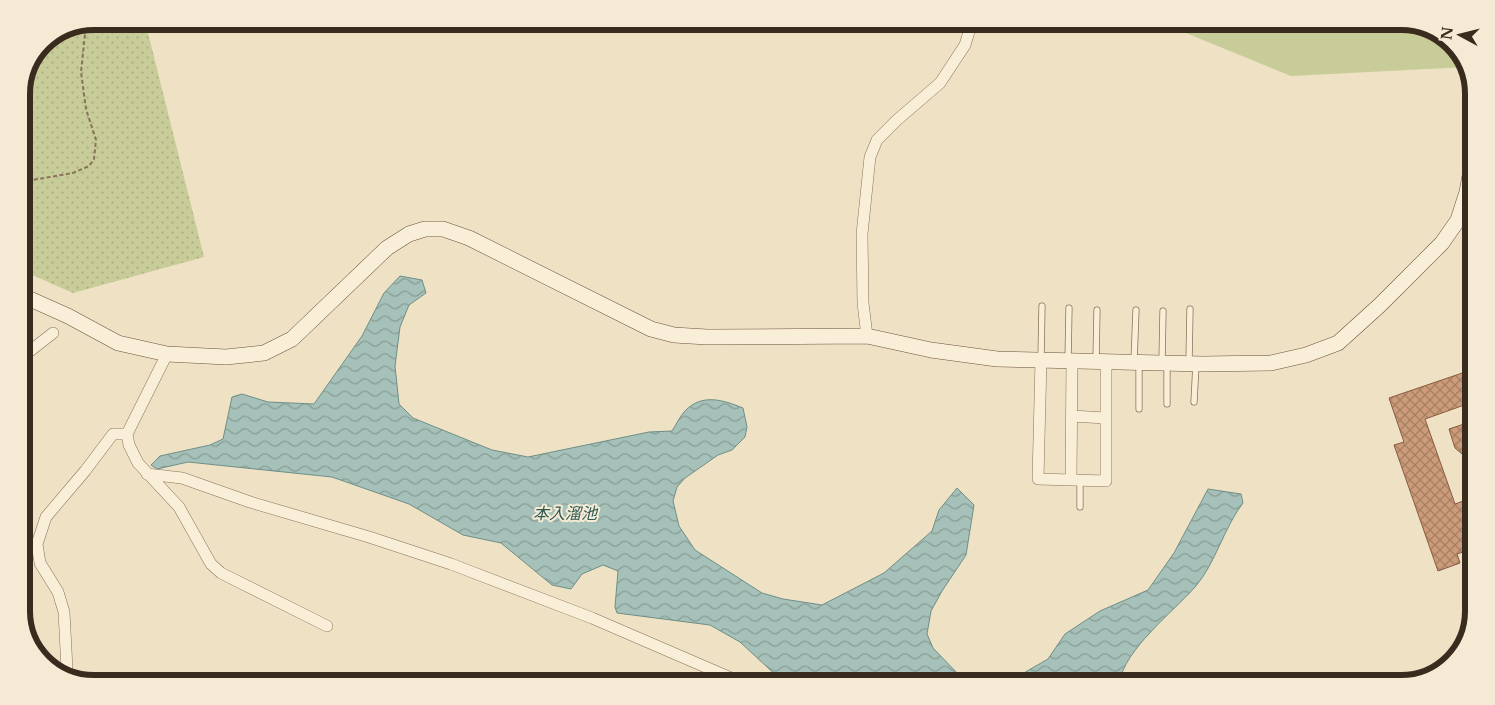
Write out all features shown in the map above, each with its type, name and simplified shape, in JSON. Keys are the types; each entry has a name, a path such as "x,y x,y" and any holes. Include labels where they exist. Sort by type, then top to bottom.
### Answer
{"street":[{"path":"867,336 863,303 862,234 870,157 877,140 940,83 965,46 970,30"},
{"path":"30,299 68,316 118,343 166,354 226,357 264,353 292,339 388,248 409,234 425,229 443,229 469,238 651,329 674,335 707,337 867,336 931,350 996,359 1271,364 1306,355 1338,343 1380,305 1442,242 1458,220 1465,198"},
{"path":"30,351 53,333"},
{"path":"166,354 128,434 129,445 138,463 179,507 211,564 221,574 327,626"},
{"path":"1040,360 1038,479 1106,482 1106,418 1101,362"},
{"path":"1070,361 1076,480"},
{"path":"1072,416 1106,418"},
{"path":"67,668 64,612 58,592 40,564 37,544 46,517 85,471 102,446 113,434 128,434"},
{"path":"147,474 182,478 250,502 369,537 451,564 592,618 724,675"}],"lane":[{"path":"1040,360 1042,306"},
{"path":"1069,308 1070,361"},
{"path":"1190,309 1194,402"},
{"path":"1097,310 1101,362"},
{"path":"1136,310 1138,409"},
{"path":"1163,311 1167,404"},
{"path":"1076,480 1080,507"}],"path":[{"path":"30,180 73,173 89,166 94,159 96,140 86,110 81,72 85,31"}],"green space":[{"path":"94,30 147,30 204,257 73,293 30,274 30,90 32,78 43,55 52,46 74,33"},
{"path":"1179,30 1413,31 1435,40 1435,60 1455,60 1459,67 1291,76"}],"water":[{"name":"本入溜池","path":"400,276 422,280 426,293 409,305 400,327 395,366 399,404 413,418 492,450 528,457 649,432 672,431 685,411 692,405 706,400 720,401 743,408 747,427 745,437 732,450 718,455 685,478 677,487 673,501 679,526 695,550 762,593 783,599 822,605 884,573 932,531 939,510 957,488 974,505 966,555 931,611 927,634 933,648 959,675 776,675 740,642 710,625 617,613 615,607 618,571 603,565 582,574 571,589 552,585 501,543 463,535 409,504 332,477 188,462 157,469 151,465 160,456 210,445 223,439 232,397 242,394 268,402 314,404 362,336 384,293"},
{"path":"1208,489 1241,494 1243,503 1202,578 1130,657 1121,675 1020,675 1048,659 1065,634 1100,611 1148,590 1174,553"}],"building":[{"path":"1465,372 1465,405 1425,419 1455,504 1465,500 1465,551 1457,554 1460,563 1438,571 1394,445 1404,442 1389,398"},
{"path":"1465,424 1465,456 1455,448 1449,429"}]}
